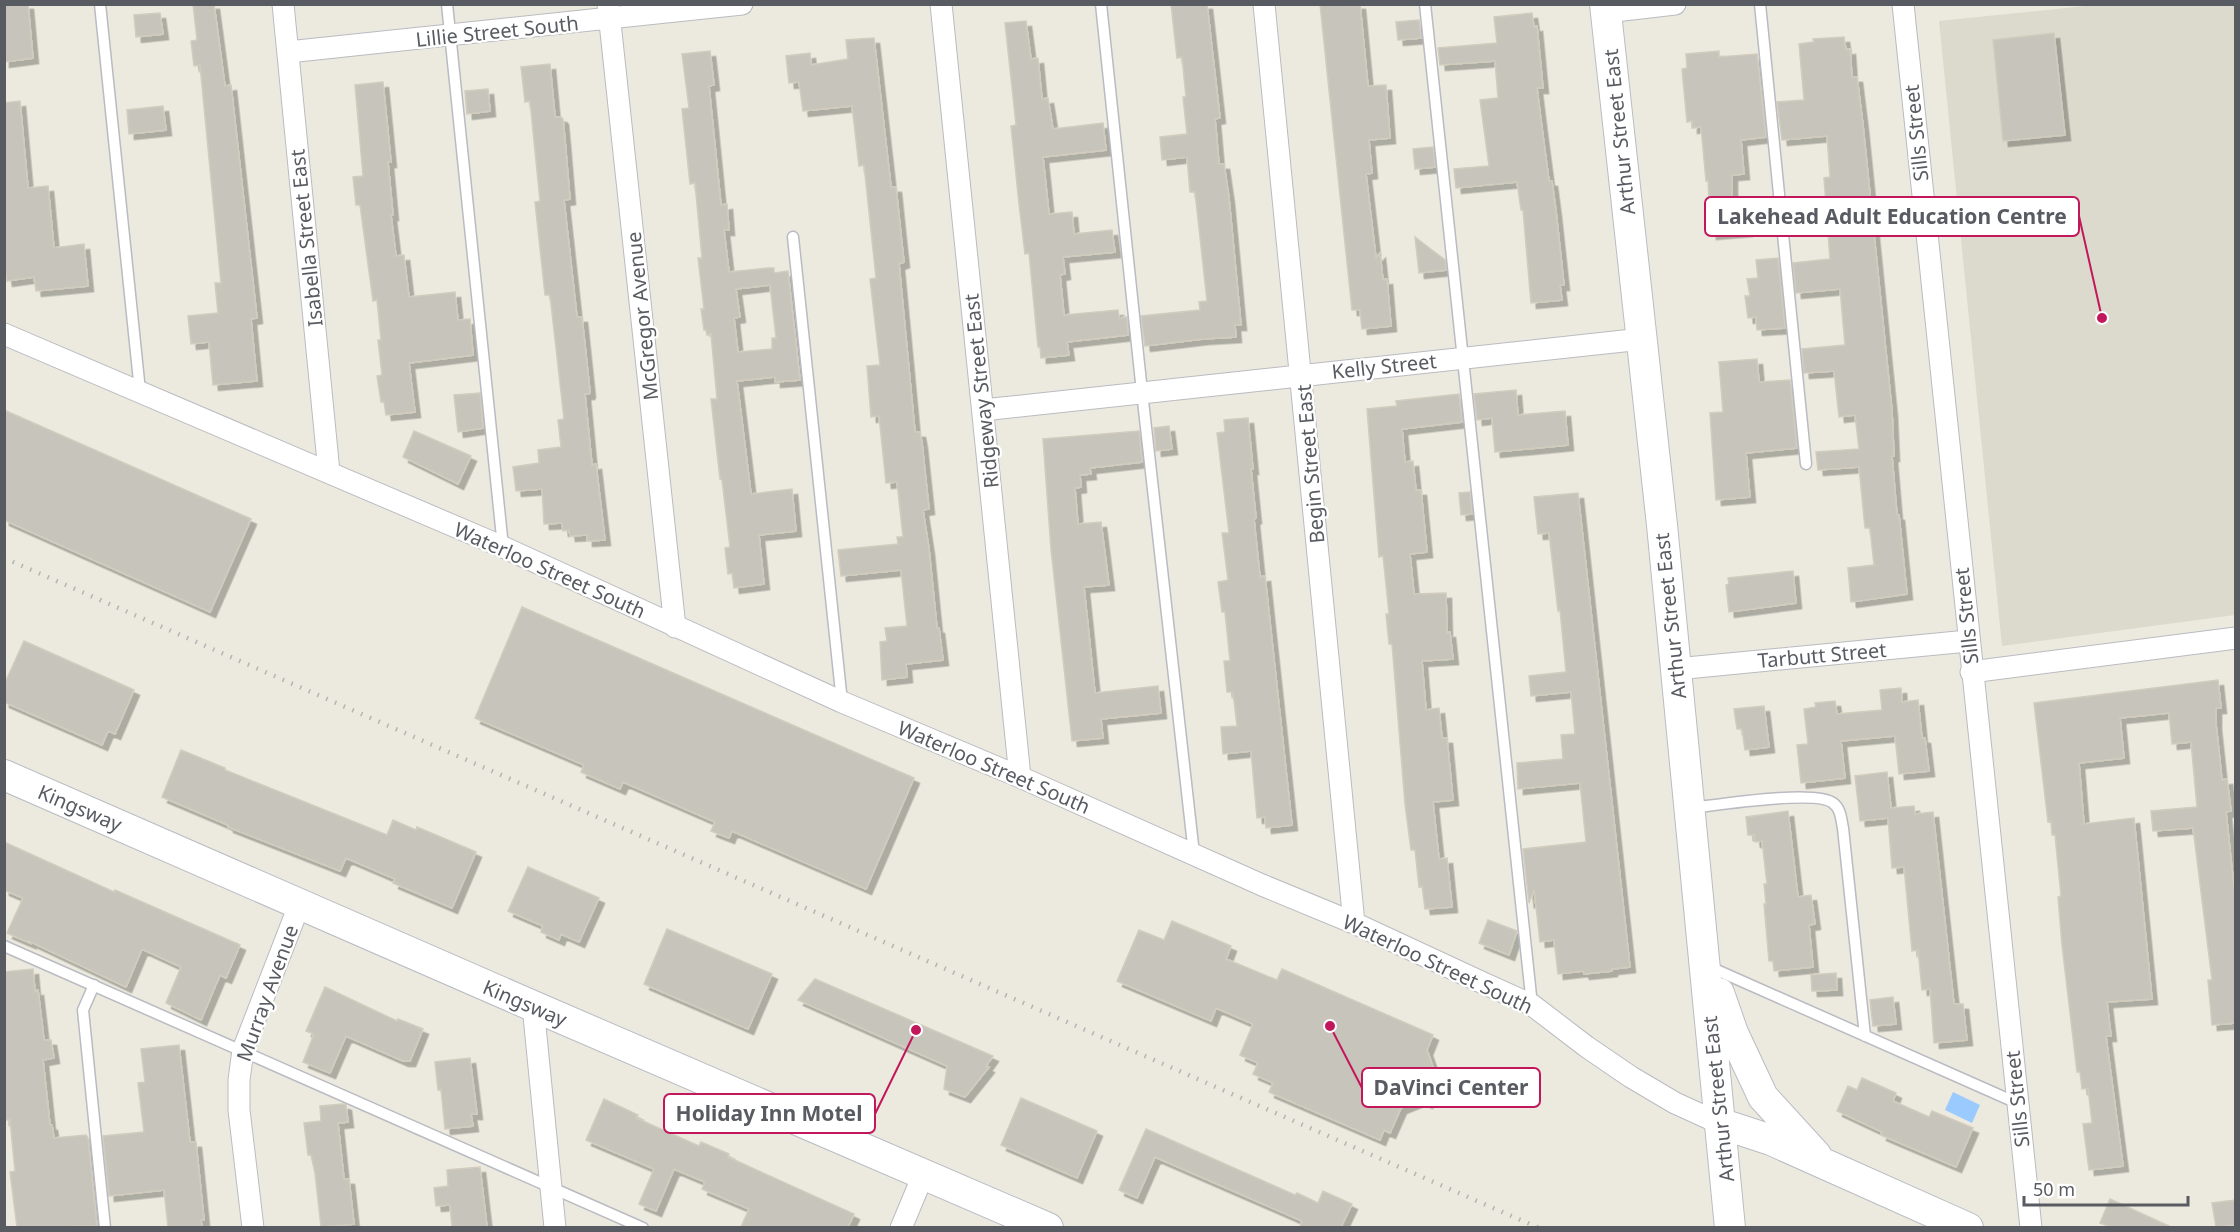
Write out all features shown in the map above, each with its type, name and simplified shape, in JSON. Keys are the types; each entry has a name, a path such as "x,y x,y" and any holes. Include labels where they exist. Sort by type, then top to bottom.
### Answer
{"main road":[{"name":"Arthur Street East","path":"1606,8 1676,669 1730,1227"},
{"name":"Kingsway","path":"4,775 533,1006 1048,1227"},
{"path":"1702,939 1733,1033 1763,1097 1824,1164"},
{"name":"Waterloo Street South","path":"1719,1123 1770,1140 1968,1227"}],"street":[{"name":"Isabella Street East","path":"283,4 329,472"},
{"name":"Lillie Street South","path":"288,52 450,35 609,12 742,4"},
{"name":"Ridgeway Street East","path":"941,4 1020,777"},
{"name":"Begin Street East","path":"1264,4 1354,923"},
{"path":"1606,8 1675,4"},
{"name":"Sills Street","path":"1903,4 1971,672 2031,1227"},
{"name":"McGregor Avenue","path":"609,12 675,627"},
{"name":"Waterloo Street South","path":"4,334 503,547 842,702 1354,923 1532,1005 1631,1077 1675,1103 1719,1123"},
{"name":"Kelly Street","path":"983,410 1642,339"},
{"path":"1971,672 2235,638"},
{"name":"Tarbutt Street","path":"1676,669 1968,641"},
{"name":"Murray Avenue","path":"253,1227 239,1110 239,1080 243,1050 300,903"},
{"path":"533,1006 555,1227"},
{"path":"901,1227 924,1173"}],"lane":[{"path":"100,4 140,392"},
{"path":"447,4 503,547"},
{"path":"1101,4 1194,855"},
{"path":"1425,4 1532,1005"},
{"path":"1760,4 1806,464"},
{"path":"793,237 842,702"},
{"path":"1689,808 1804,796 1832,801 1839,808 1865,1036"},
{"path":"4,946 643,1227"},
{"path":"1712,968 2017,1102"},
{"path":"94,985 83,1010 105,1227"}],"shaded area":[{"path":"2095,5 2235,5 2235,615 2002,646 1939,21"}],"water":[{"path":"1953,1092 1980,1105 1972,1123 1945,1110"}],"building":[{"path":"4,4 28,4 33,58 4,62"},
{"path":"193,4 214,4 225,86 231,85 257,318 251,319 257,381 213,385 209,342 191,344 188,316 218,313 215,283 221,283 200,65 194,66 191,41 197,40"},
{"path":"1171,4 1207,4 1220,118 1215,119 1219,164 1224,164 1229,198 1241,325 1235,325 1236,337 1145,346 1141,316 1200,310 1199,302 1207,301 1195,192 1190,192 1187,157 1162,160 1160,137 1187,134 1182,57 1177,58"},
{"path":"1320,4 1360,4 1368,86 1386,85 1390,138 1369,140 1372,173 1366,174 1376,258 1380,253 1383,280 1387,279 1391,326 1362,329 1360,310 1352,310"},
{"path":"160,13 163,34 136,37 134,15"},
{"path":"1532,13 1534,27 1537,26 1543,88 1537,88 1549,181 1552,181 1564,285 1560,285 1562,300 1531,303 1523,210 1521,210 1517,182 1456,188 1454,169 1489,166 1480,100 1498,98 1495,61 1440,65 1438,48 1497,43 1494,17"},
{"path":"1419,20 1421,38 1398,40 1396,22"},
{"path":"1026,21 1031,59 1038,58 1042,99 1048,98 1053,129 1103,123 1106,150 1043,157 1049,214 1072,212 1074,234 1112,230 1115,252 1063,257 1065,274 1060,275 1064,315 1118,310 1119,318 1127,317 1128,335 1067,342 1069,355 1041,358 1029,253 1025,254 1019,204 1011,126 1016,125 1005,23"},
{"path":"2054,33 2065,135 2003,141 1993,40"},
{"path":"1844,37 1846,50 1850,49 1852,77 1857,77 1863,125 1892,411 1894,456 1892,456 1897,515 1899,515 1907,594 1851,602 1848,568 1874,565 1870,528 1865,528 1859,467 1818,470 1816,452 1859,449 1855,415 1839,417 1834,371 1804,373 1802,349 1845,345 1840,289 1796,293 1793,263 1830,259 1824,178 1830,177 1827,136 1782,140 1777,102 1804,100 1799,44 1814,42 1813,39"},
{"path":"874,38 891,187 896,187 904,262 899,264 915,432 920,432 922,443 929,509 923,510 943,660 906,664 907,677 882,680 880,642 887,641 885,628 907,626 901,570 841,576 838,550 898,544 897,537 903,537 897,482 886,483 879,416 871,417 867,366 880,365 870,279 876,278 864,165 859,166 852,106 803,111 799,82 789,83 786,56 810,53 811,65 848,59 846,40"},
{"path":"710,51 714,85 709,86 721,205 727,204 729,230 724,230 729,272 768,268 774,268 774,273 788,271 800,380 775,382 775,377 737,381 751,494 792,489 796,531 759,535 764,584 734,588 732,573 728,574 725,548 730,547 711,399 717,399 711,334 707,335 704,330 701,309 704,309 698,258 702,258 695,183 690,184 682,109 689,108 682,54","holes":["770,285 776,338 772,338 772,349 738,352 734,318 740,317 736,289"]},
{"path":"1719,51 1719,57 1757,54 1766,137 1741,140 1744,174 1732,175 1732,211 1746,210 1747,231 1711,234 1708,181 1706,181 1701,127 1692,128 1692,121 1687,122 1682,69 1687,68 1686,54"},
{"path":"550,64 555,117 563,119 570,199 564,200 577,317 582,317 590,392 585,394 592,465 596,464 605,540 587,541 587,535 570,536 569,530 563,531 562,523 544,524 542,489 516,491 513,467 539,463 538,450 561,447 558,420 564,419 550,295 545,295 535,202 540,201 530,101 525,102 521,67"},
{"path":"383,82 391,162 388,162 393,215 391,215 396,256 404,255 409,297 455,292 458,320 470,319 473,355 409,363 415,412 386,415 384,402 381,402 377,376 382,375 377,300 373,301 360,205 356,205 353,177 363,176 355,85"},
{"path":"488,89 490,111 467,114 465,91"},
{"path":"20,101 28,188 48,186 54,248 84,244 88,286 36,291 34,277 7,281 4,260 4,103"},
{"path":"163,106 166,130 129,134 127,110"},
{"path":"1433,147 1435,167 1415,169 1413,149"},
{"path":"1415,237 1445,260 1446,270 1419,273"},
{"path":"1778,258 1785,328 1757,330 1756,317 1748,318 1745,296 1750,296 1747,279 1758,278 1756,260"},
{"path":"1757,359 1759,382 1790,380 1797,448 1746,453 1750,497 1716,500 1710,413 1723,412 1719,362"},
{"path":"1516,390 1518,415 1565,411 1568,445 1495,452 1492,418 1477,420 1474,394"},
{"path":"480,393 483,428 458,432 454,395"},
{"path":"1459,394 1462,422 1402,429 1405,462 1413,461 1416,490 1421,490 1427,552 1410,554 1414,594 1446,593 1447,633 1450,632 1453,659 1422,661 1426,710 1439,708 1442,738 1447,738 1453,800 1433,802 1439,859 1447,858 1452,907 1425,909 1422,886 1419,887 1415,850 1411,850 1405,804 1392,644 1389,644 1386,614 1389,614 1383,556 1379,557 1367,409 1397,406 1396,401"},
{"path":"4,410 251,519 210,612 4,520"},
{"path":"1248,418 1260,577 1265,576 1292,825 1266,828 1265,817 1257,818 1251,751 1223,754 1221,727 1237,726 1233,692 1227,692 1224,661 1230,661 1225,612 1222,612 1218,582 1228,580 1222,533 1229,533 1217,433 1225,432 1224,420"},
{"path":"1169,426 1172,449 1156,451 1154,428"},
{"path":"414,431 471,456 458,484 403,457"},
{"path":"1139,431 1142,462 1090,468 1091,474 1080,475 1081,487 1075,488 1078,524 1101,522 1109,585 1084,587 1095,693 1158,686 1161,713 1101,719 1103,738 1072,741 1051,549 1043,439"},
{"path":"1470,492 1472,514 1461,515 1459,493"},
{"path":"1578,493 1630,967 1584,974 1583,971 1558,974 1554,940 1540,942 1534,889 1529,903 1523,849 1586,842 1580,783 1518,789 1517,763 1563,759 1561,735 1575,734 1571,692 1531,696 1529,676 1566,672 1549,533 1538,534 1534,497"},
{"path":"1793,571 1796,603 1729,612 1726,585 1729,584 1728,578"},
{"path":"522,607 914,778 866,889 732,831 729,838 711,831 715,822 623,782 620,789 581,772 584,765 475,718"},
{"path":"24,641 134,690 115,734 108,731 102,745 4,702 4,685"},
{"path":"2218,680 2221,708 2216,708 2216,724 2222,780 2227,779 2231,811 2226,812 2235,897 2235,1023 2212,1025 2208,980 2212,980 2193,828 2153,831 2151,811 2197,807 2191,742 2172,744 2169,713 2120,718 2124,758 2079,763 2084,824 2134,818 2152,999 2107,1002 2111,1036 2106,1036 2123,1166 2089,1170 2083,1124 2092,1123 2088,1088 2082,1089 2080,1072 2077,1072 2062,945 2058,897 2061,896 2055,835 2052,835 2051,821 2048,822 2034,703"},
{"path":"1901,688 1902,702 1918,700 1922,738 1925,738 1929,771 1899,774 1895,736 1841,741 1845,778 1801,783 1797,745 1808,744 1804,709 1816,707 1815,703 1835,701 1837,714 1882,710 1880,690"},
{"path":"1764,706 1769,747 1745,750 1742,729 1737,729 1734,709"},
{"path":"181,750 387,835 393,820 416,830 417,827 476,852 452,908 393,883 395,879 346,858 340,871 228,827 228,825 162,797"},
{"path":"1887,772 1891,808 1914,806 1915,814 1933,812 1954,1004 1963,1004 1967,1040 1934,1043 1930,989 1922,990 1918,950 1912,951 1904,867 1892,868 1888,818 1860,821 1855,776"},
{"path":"1788,811 1798,897 1811,895 1815,924 1809,925 1813,967 1774,971 1773,961 1769,961 1764,904 1766,904 1764,884 1767,884 1762,841 1755,842 1754,835 1748,835 1746,817"},
{"path":"4,842 114,892 115,890 240,945 226,978 220,975 201,1020 166,1003 181,967 142,949 126,987 29,941 30,943 7,933 23,898 4,890"},
{"path":"528,867 599,898 579,942 561,934 559,940 541,932 543,926 508,911"},
{"path":"1488,920 1517,931 1509,955 1479,943"},
{"path":"1172,921 1231,946 1226,959 1277,980 1282,969 1433,1035 1427,1050 1434,1070 1441,1072 1427,1103 1421,1100 1401,1108 1390,1133 1384,1130 1380,1140 1269,1092 1273,1083 1253,1074 1258,1063 1240,1055 1253,1024 1216,1008 1211,1021 1117,981 1139,930 1164,940"},
{"path":"667,929 772,974 748,1029 644,984"},
{"path":"33,969 44,1040 51,1040 54,1058 43,1060 50,1125 52,1125 54,1138 86,1135 88,1138 97,1226 17,1227 10,1172 15,1171 10,1120 4,1120 4,972"},
{"path":"1836,973 1837,990 1812,991 1811,975"},
{"path":"815,979 993,1056 986,1066 989,1067 965,1097 944,1089 947,1066 798,1000"},
{"path":"325,987 397,1021 398,1019 423,1029 410,1061 403,1061 346,1036 330,1073 303,1062 314,1034 306,1031"},
{"path":"1893,997 1896,1024 1873,1026 1870,1000"},
{"path":"179,1045 190,1142 196,1142 204,1220 201,1220 202,1227 168,1227 164,1190 109,1196 103,1136 144,1132 138,1083 145,1082 141,1049"},
{"path":"470,1058 477,1114 471,1114 473,1126 445,1129 441,1089 438,1090 435,1062"},
{"path":"1862,1078 1896,1093 1893,1101 1929,1117 1932,1111 1973,1128 1956,1167 1881,1135 1882,1132 1837,1111 1848,1086 1857,1090"},
{"path":"1021,1098 1097,1131 1077,1178 1001,1145"},
{"path":"604,1099 638,1115 636,1118 699,1146 701,1142 729,1154 728,1157 854,1214 848,1227 741,1227 749,1209 702,1189 705,1182 674,1169 656,1211 639,1204 654,1169 586,1140"},
{"path":"346,1105 348,1122 338,1123 344,1179 349,1179 354,1224 321,1227 315,1173 311,1155 308,1155 304,1123 321,1121 320,1106"},
{"path":"1146,1129 1295,1195 1297,1193 1318,1203 1323,1191 1352,1204 1341,1227 1300,1227 1302,1221 1155,1157 1137,1198 1119,1190"},
{"path":"480,1167 487,1227 452,1227 450,1205 436,1206 434,1188 448,1186 447,1170"},
{"path":"2110,1199 2171,1227 2111,1227 2100,1223"},
{"path":"2235,1200 2235,1225 2216,1227 2212,1203"}],"railway":[{"path":"4,558 1539,1228"}],"place":[{"name":"Lakehead Adult Education Centre","path":"2102,318"},
{"name":"DaVinci Center","path":"1330,1026"},
{"name":"Holiday Inn Motel","path":"916,1030"}]}
